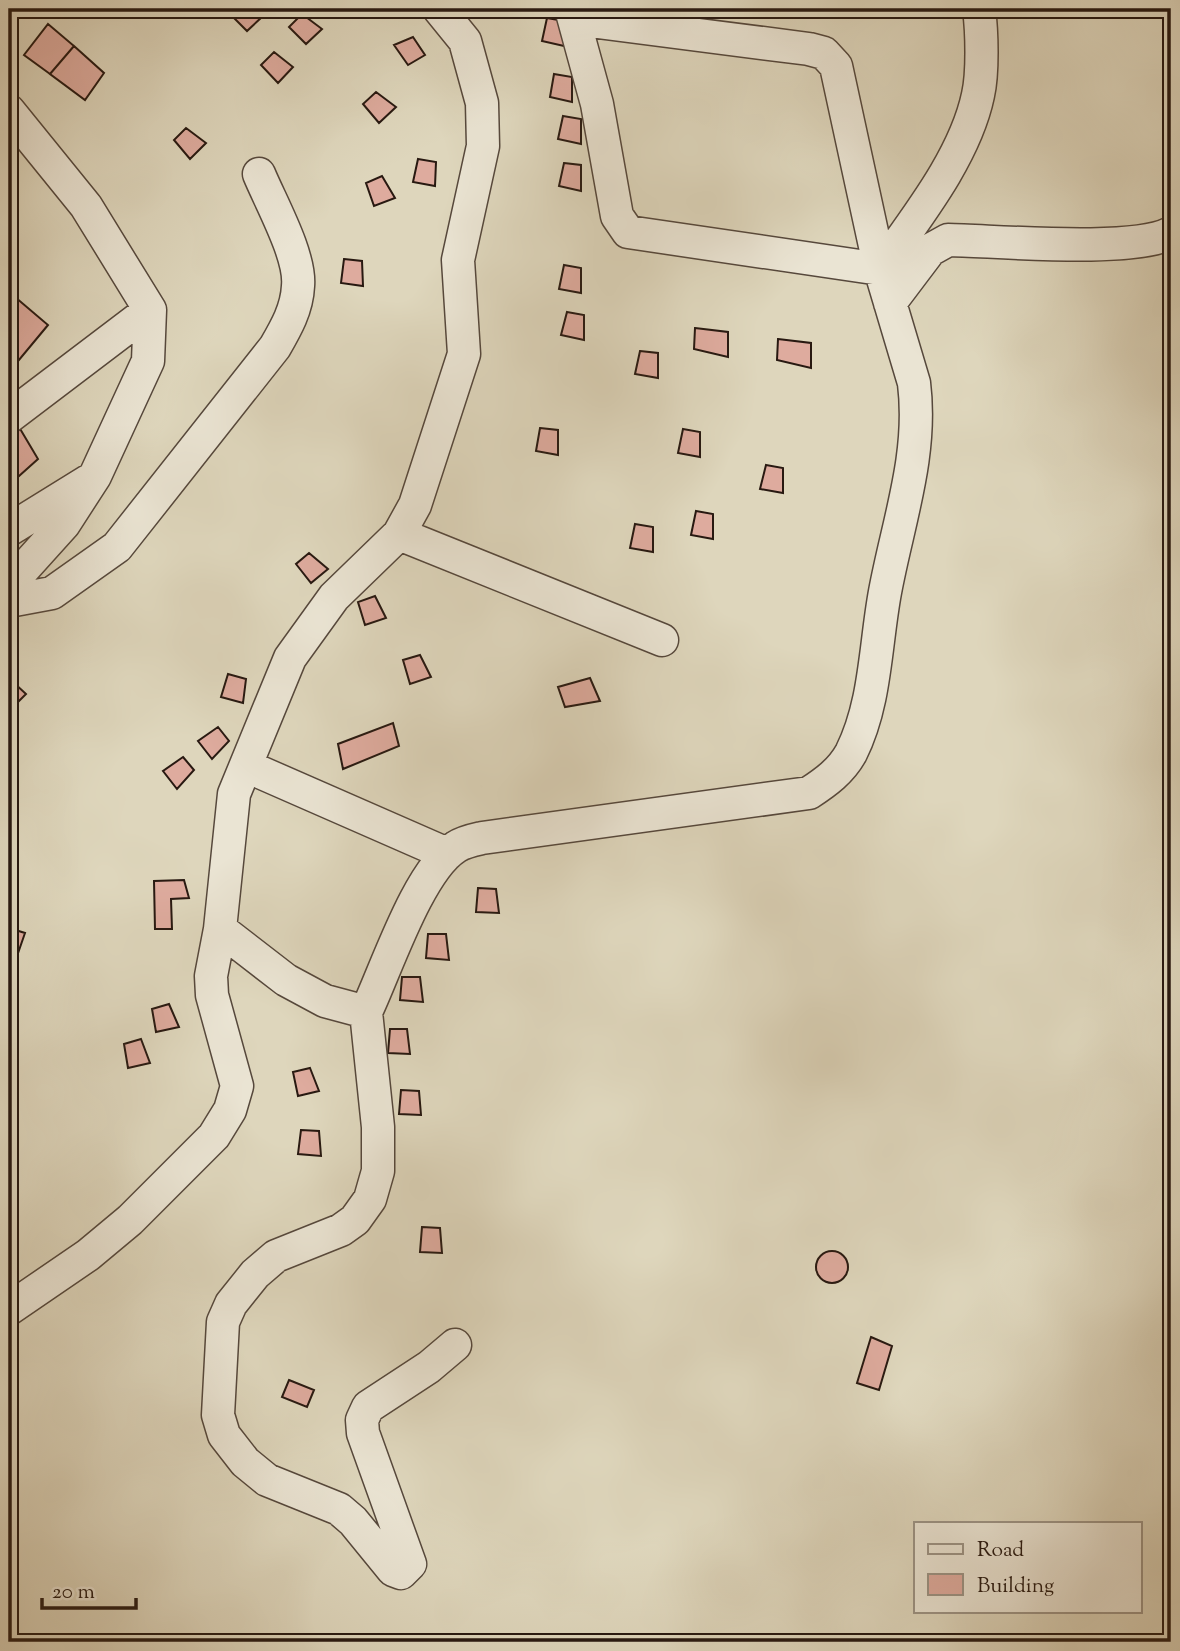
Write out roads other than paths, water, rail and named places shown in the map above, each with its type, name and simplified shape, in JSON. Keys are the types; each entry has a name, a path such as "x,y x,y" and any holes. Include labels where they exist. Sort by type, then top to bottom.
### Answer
{"street":[{"path":"9,1309 88,1255 130,1220 214,1136 230,1110 237,1086 212,995 211,976 220,929 234,794 290,658 334,597 399,534 415,505 464,354 458,260 483,146 482,103 465,41 439,9"},
{"path":"880,269 934,191 971,119 979,92 979,9"},
{"path":"455,1345 429,1367 379,1398 368,1407 362,1420 363,1433 410,1564 401,1573 393,1570 353,1521 339,1509 267,1480 245,1462 224,1436 218,1415 218,1402 223,1322 231,1304 255,1274 276,1256 341,1230 355,1220 370,1199 378,1171 378,1127 366,1012 420,891 447,854 458,846 482,838 809,793 833,777 850,755 864,722 887,584 909,496 917,409 914,383 880,269 836,66 824,53 573,14 597,104 617,216 628,232 880,269"},
{"path":"9,111 86,206 150,310 148,361 95,477 64,524 9,585"},
{"path":"9,601 52,593 117,547 275,347 291,318 299,285 296,266 259,174"},
{"path":"890,303 930,250 948,240 1108,243 1153,241 1171,233"},
{"path":"9,417 150,310"},
{"path":"9,530 95,477"},
{"path":"399,534 662,640"},
{"path":"246,766 447,854"},
{"path":"220,929 286,980 325,1001 366,1012"}]}
